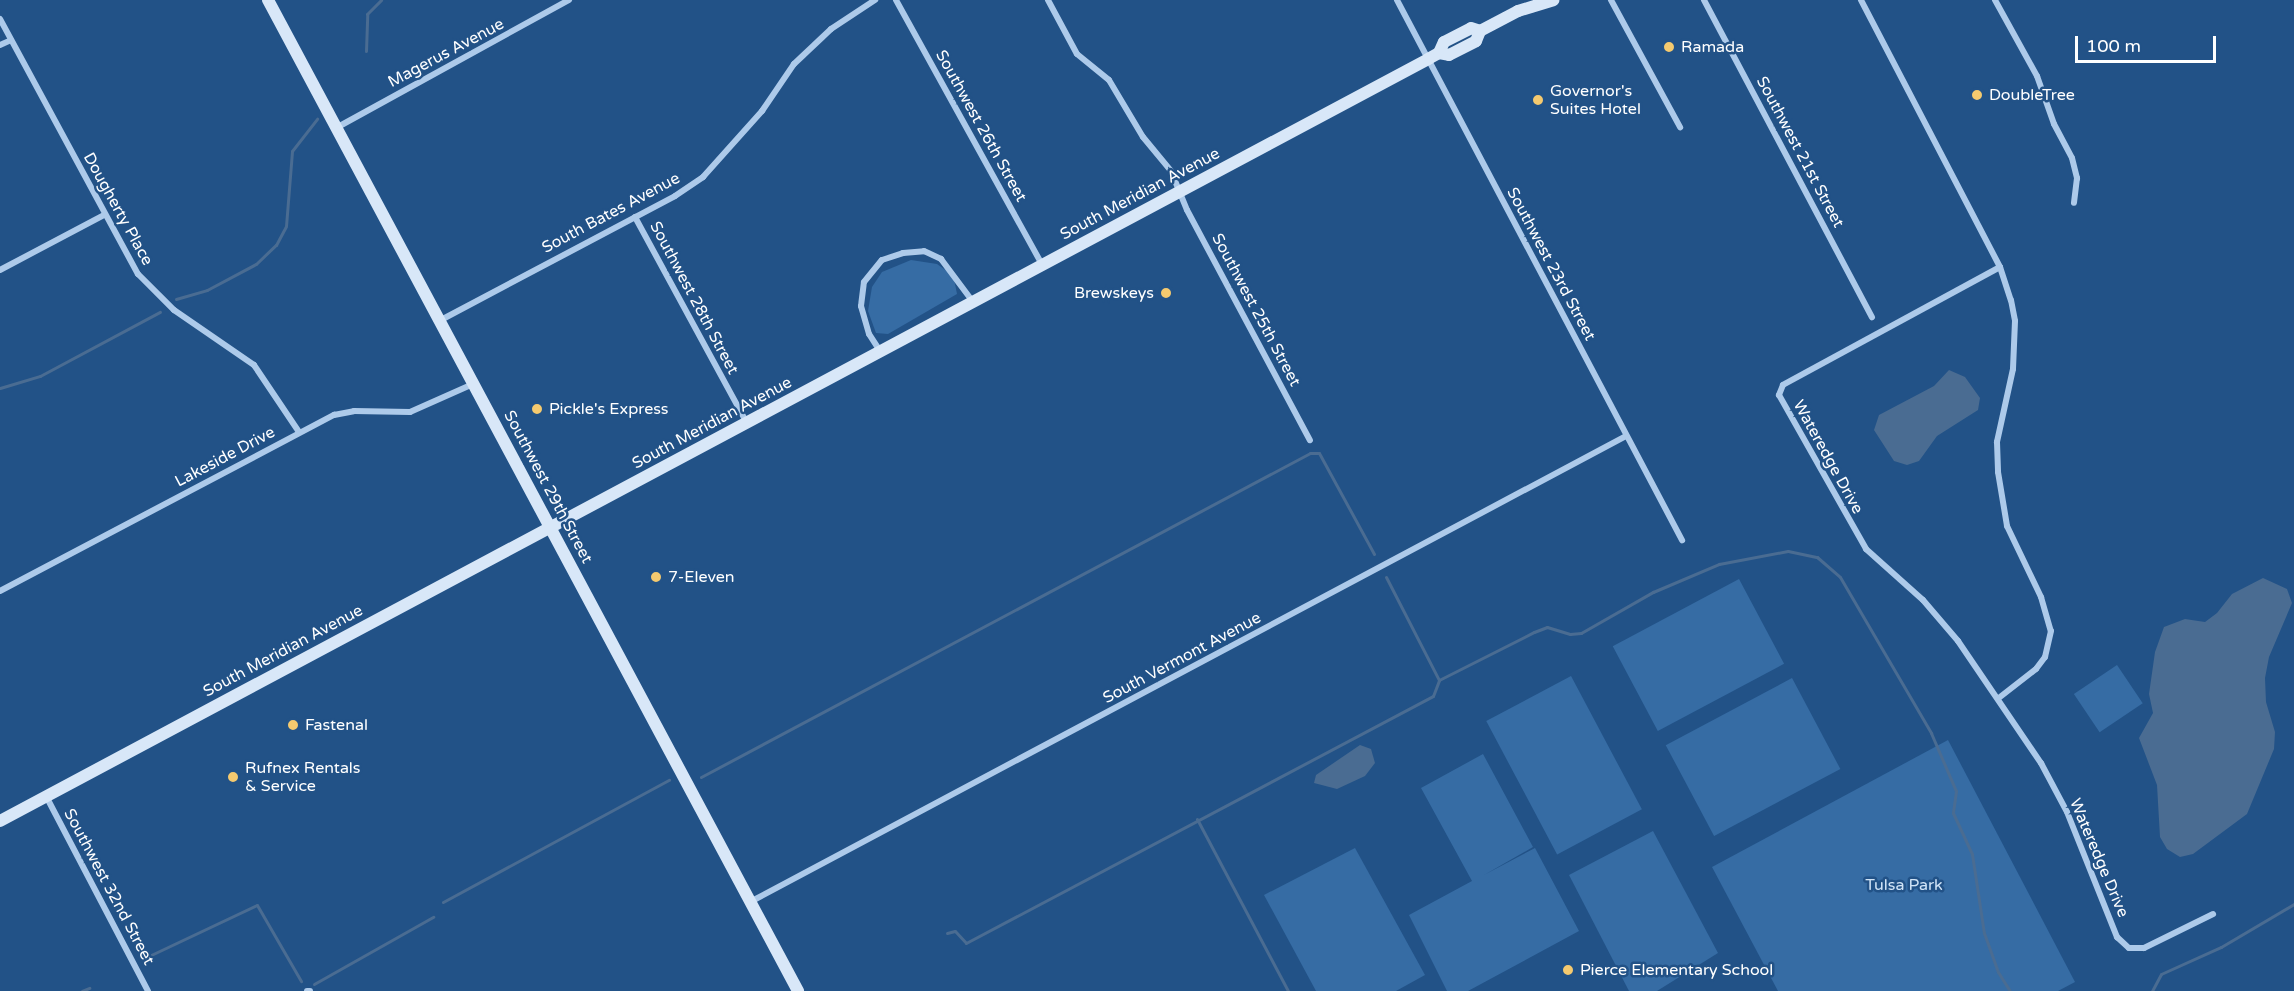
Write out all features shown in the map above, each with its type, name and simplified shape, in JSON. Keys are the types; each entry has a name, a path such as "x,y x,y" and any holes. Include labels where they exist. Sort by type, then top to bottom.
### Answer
{"main road":[{"name":"Southwest 29th Street","path":"268,0 798,991"},
{"name":"South Meridian Avenue","path":"0,820 747,424 1433,56 1444,42 1471,28 1480,31 1532,2 1541,6 1553,0"}],"street":[{"name":"Magerus Avenue","path":"336,128 569,0"},
{"name":"South Bates Avenue","path":"439,321 635,217 703,177 762,111 794,64 831,29 875,0"},
{"name":"Southwest 26th Street","path":"896,0 1042,266"},
{"name":"Southwest 25th Street","path":"1048,0 1077,54 1121,96 1143,136 1171,171 1179,192 1310,440"},
{"name":"Southwest 23rd Street","path":"1397,0 1433,56 1626,436 1682,540"},
{"path":"1611,0 1680,127"},
{"name":"Southwest 21st Street","path":"1704,0 1872,317"},
{"path":"1861,0 2000,267 2016,321 2013,369 1997,442 2001,500 2007,526 2041,597 2051,631 2045,657 2036,669 2000,697"},
{"path":"1995,0 2037,76 2054,124 2072,158 2077,178 2074,203"},
{"name":"Dougherty Place","path":"0,19 123,251 154,292 207,334 254,365 299,432"},
{"path":"0,45 11,40"},
{"path":"0,270 104,215"},
{"name":"Southwest 28th Street","path":"635,217 747,424"},
{"path":"880,352 869,334 861,306 864,282 882,260 903,253 924,251 941,259 974,302"},
{"name":"Wateredge Drive","path":"2000,267 1783,385 1779,394 1866,549 1923,600 2000,697 2067,812 2117,937 2129,948 2144,948 2213,914"},
{"name":"Lakeside Drive","path":"0,591 334,415 354,411 410,412 473,384"},
{"name":"South Vermont Avenue","path":"750,902 1626,436"},
{"name":"Southwest 32nd Street","path":"46,796 148,991"}],"green space":[{"path":"911,260 937,264 947,271 954,279 957,294 888,334 876,333 868,311 872,287 882,272"},
{"path":"1739,579 1784,664 1658,731 1613,646"},
{"path":"2117,665 2143,703 2100,732 2074,694"},
{"path":"1571,676 1642,809 1557,854 1486,721"},
{"path":"1792,678 1840,769 1714,836 1666,745"},
{"name":"Tulsa Park","path":"1948,740 2075,982 2058,991 1778,991 1712,867"},
{"path":"1483,754 1533,847 1484,875 1535,848 1579,931 1468,991 1447,991 1409,915 1472,881 1421,788"},
{"path":"1653,831 1718,953 1657,991 1629,991 1569,875"},
{"path":"1355,848 1425,975 1396,991 1316,991 1264,895"}],"shaded area":[{"path":"1949,370 1965,377 1980,398 1978,410 1937,436 1919,461 1907,465 1894,461 1874,430 1879,415 1934,386"},
{"path":"2263,578 2287,589 2292,603 2269,657 2265,678 2266,702 2275,732 2274,749 2247,814 2193,854 2180,857 2167,849 2160,837 2157,785 2139,738 2153,713 2149,694 2155,652 2164,627 2185,619 2205,622 2217,613 2232,594"},
{"path":"1360,745 1371,749 1375,763 1365,776 1337,789 1314,783 1316,775"}],"waterway":[{"path":"366,51 367,14 381,0"},
{"path":"176,299 207,290 256,264 276,245 286,226 292,151 317,119"},
{"path":"0,388 40,376 160,312"},
{"path":"701,777 1310,453 1319,453 1374,554"},
{"path":"947,933 955,931 966,943 1433,696 1439,680 1534,632 1547,627 1570,634 1581,633 1653,592 1719,564 1788,551 1817,557 1840,577 1931,733 1956,791 1953,813 1972,854 1984,933 1998,972 2010,991"},
{"path":"1386,577 1439,680"},
{"path":"443,902 669,780"},
{"path":"1197,819 1288,991"},
{"path":"2152,991 2161,974 2221,947 2294,904"},
{"path":"151,955 257,905 301,981"},
{"path":"314,984 433,917"},
{"path":"82,991 89,988"}],"place":[{"name":"Ramada","path":"1669,47"},
{"name":"DoubleTree","path":"1977,95"},
{"name":"Governor's Suites Hotel","path":"1538,100"},
{"name":"Brewskeys","path":"1166,293"},
{"name":"Pickle's Express","path":"537,409"},
{"name":"7-Eleven","path":"656,577"},
{"name":"Fastenal","path":"293,725"},
{"name":"Rufnex Rentals & Service","path":"233,777"},
{"name":"Pierce Elementary School","path":"1568,970"}]}
